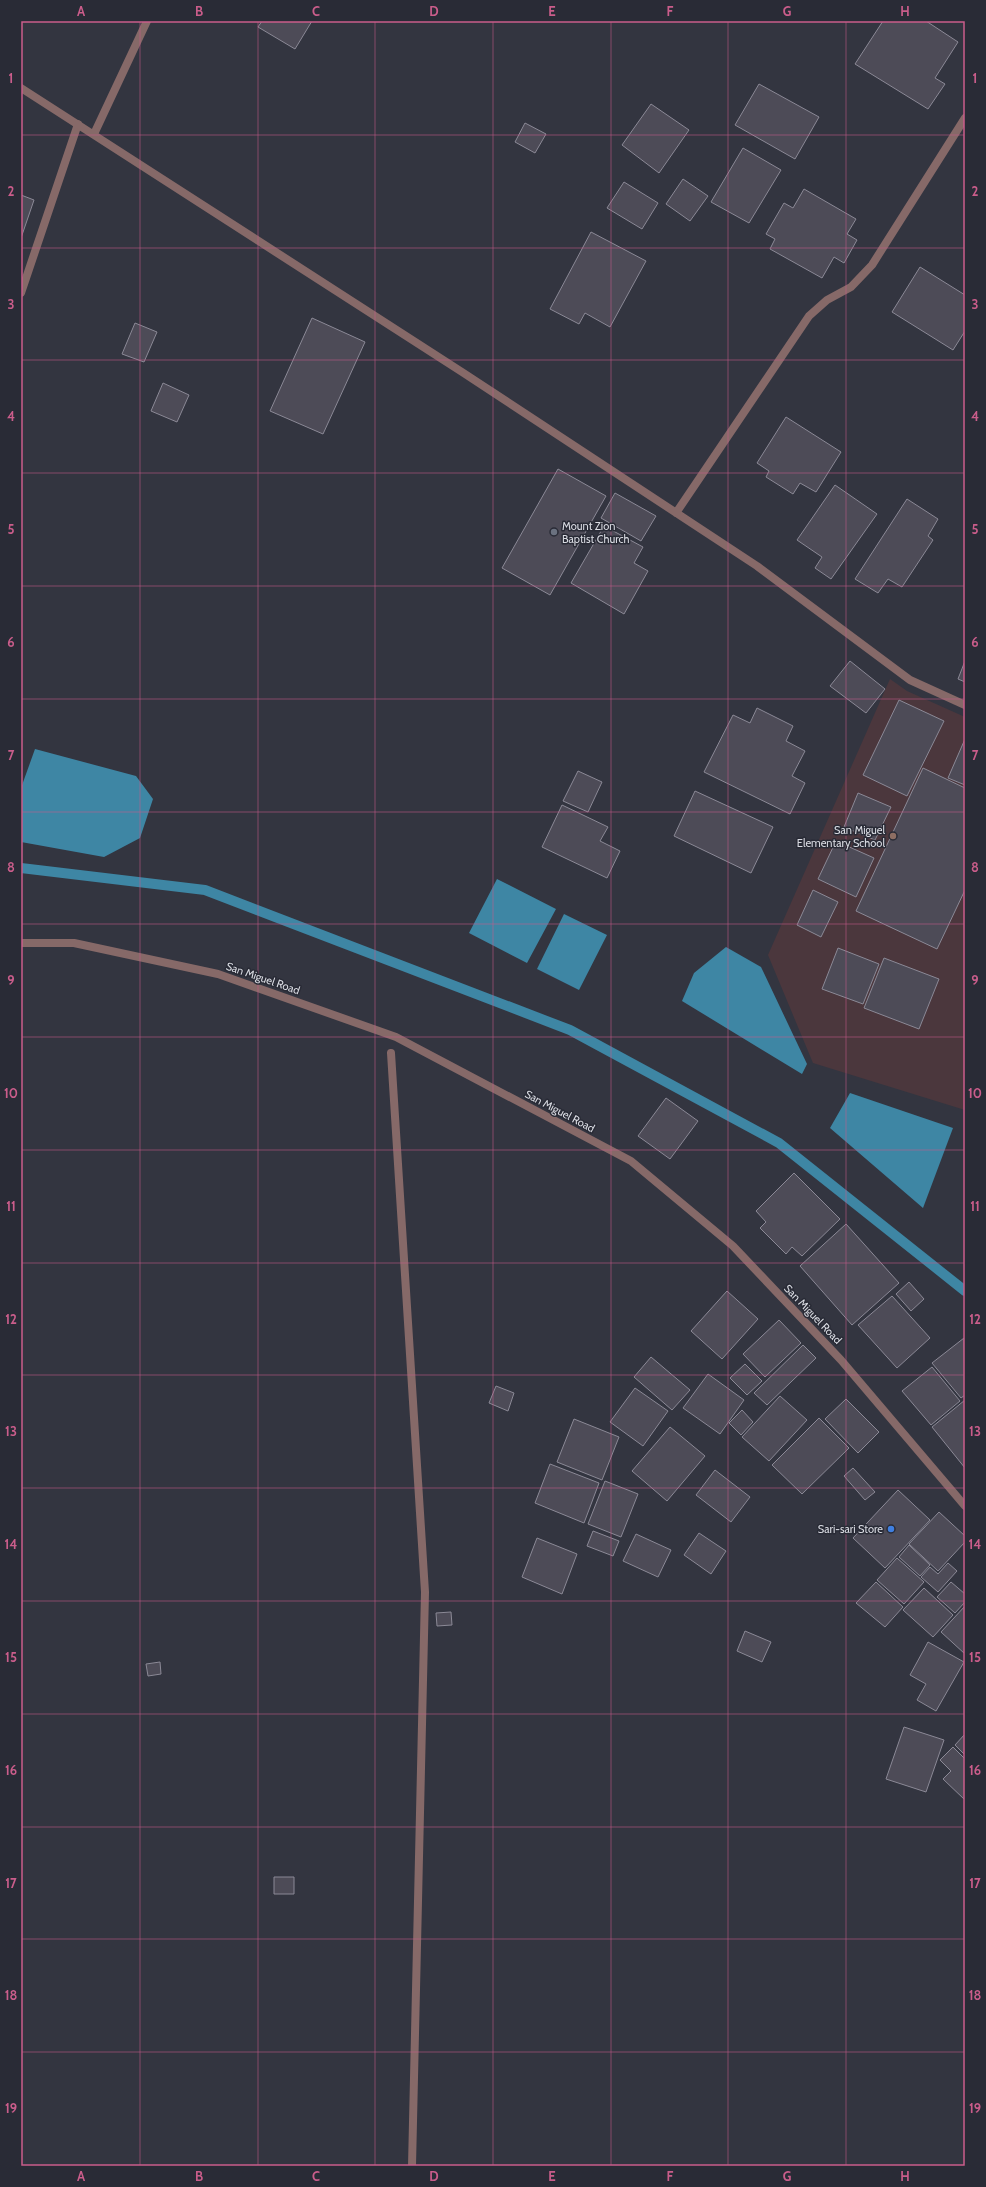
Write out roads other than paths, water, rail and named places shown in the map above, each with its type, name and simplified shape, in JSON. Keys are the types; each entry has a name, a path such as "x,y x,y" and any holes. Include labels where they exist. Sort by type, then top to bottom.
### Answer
{"street":[{"path":"94,134 147,21"},
{"path":"21,88 94,134 756,566 910,680 965,705"},
{"path":"676,513 809,316 827,300 850,288 872,265 965,118"},
{"path":"21,293 78,124"},
{"name":"San Miguel Road","path":"21,943 74,944 218,974 396,1037 631,1161 733,1246 841,1360 965,1506"},
{"path":"391,1053 425,1592 412,2166"}],"water":[{"path":"35,749 136,776 153,799 140,838 104,857 21,842 21,788"},
{"path":"497,879 556,909 527,963 469,933"},
{"path":"564,914 607,935 579,990 537,969"},
{"path":"726,947 761,967 807,1064 802,1074 682,1001 694,973"},
{"path":"850,1093 953,1128 923,1208 830,1128"}],"waterway":[{"path":"21,868 205,890 570,1030 779,1143 965,1291"}],"place":[{"name":"Mount Zion Baptist Church","path":"554,532"},
{"name":"San Miguel Elementary School","path":"893,836"},
{"name":"Sari-sari Store","path":"891,1529"}]}
